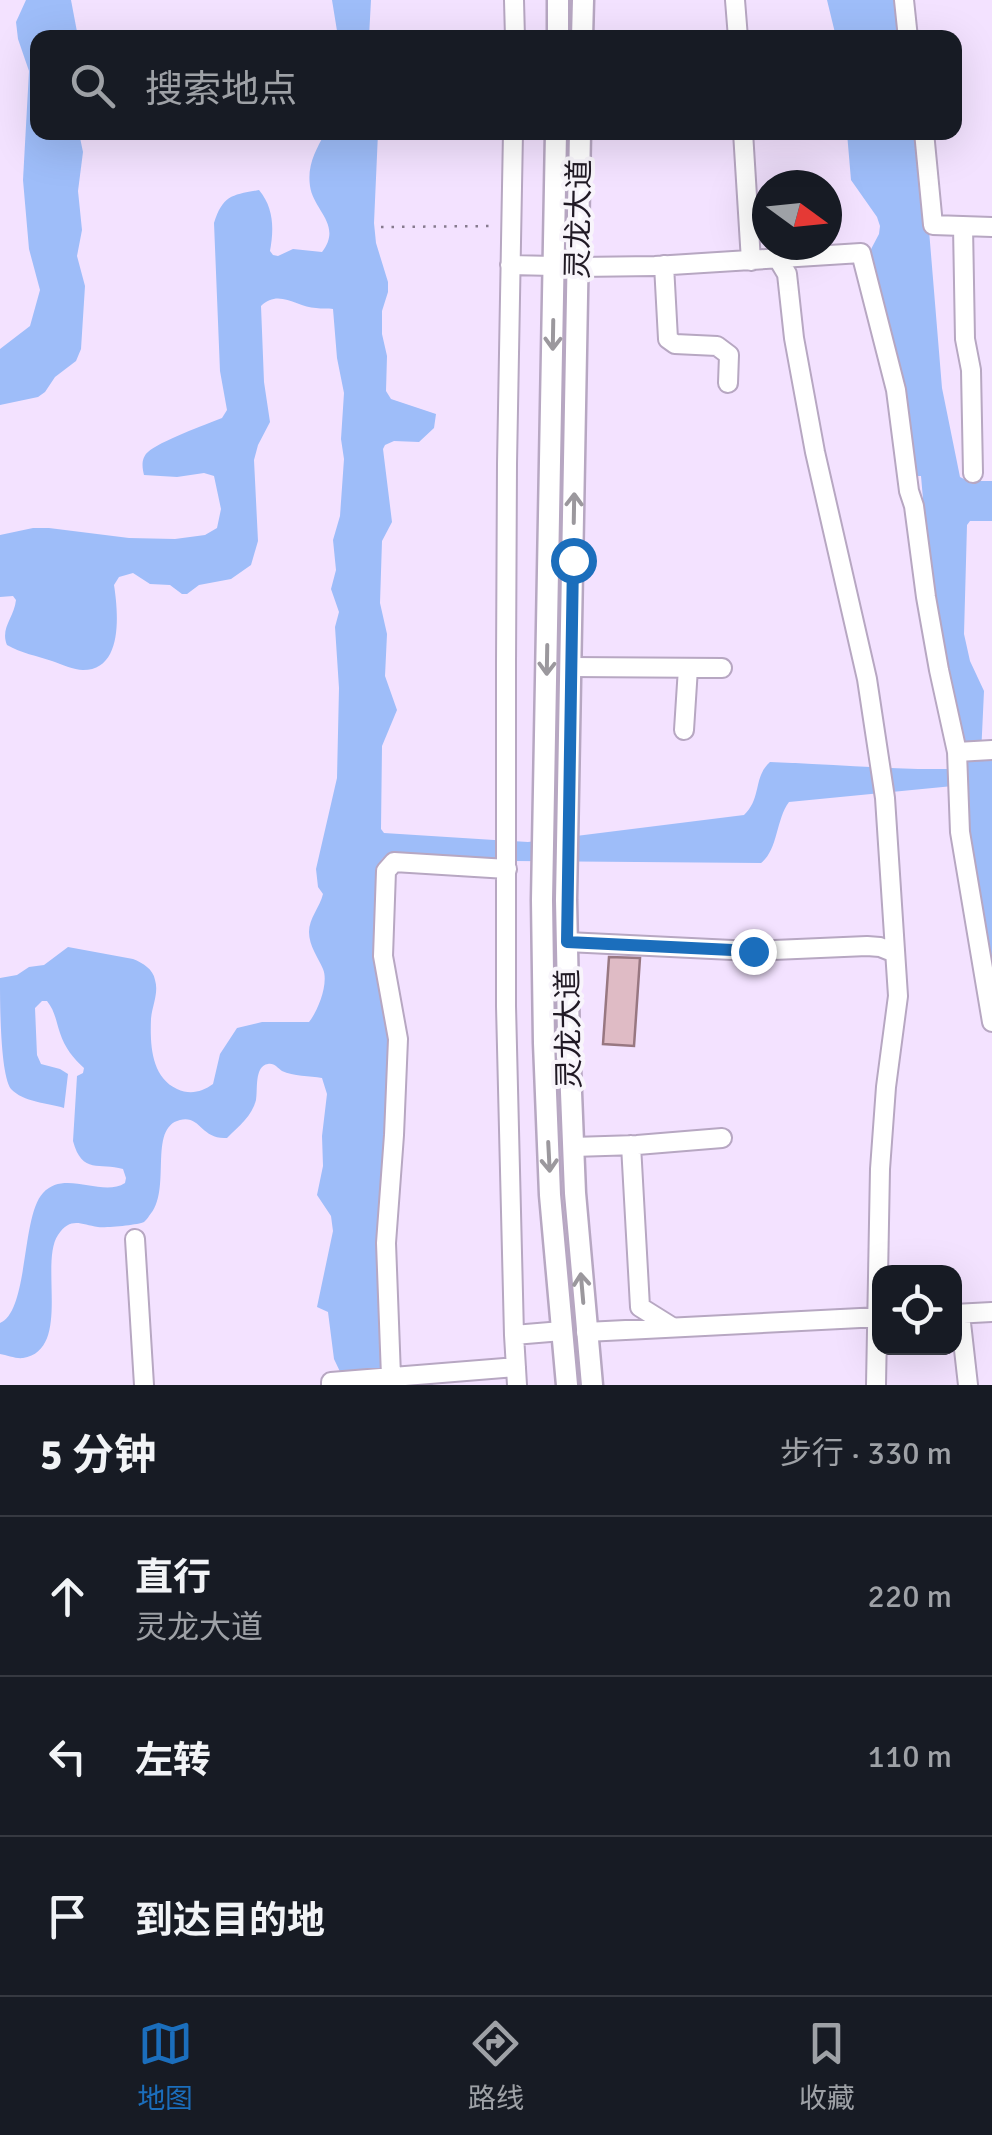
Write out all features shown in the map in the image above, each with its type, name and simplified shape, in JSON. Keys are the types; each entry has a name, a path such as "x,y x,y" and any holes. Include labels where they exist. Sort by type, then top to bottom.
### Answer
{"main road":[{"path":"558,0 558,30"},
{"path":"582,30 583,0"},
{"name":"灵龙大道","path":"556,140 542,884 548,1138 567,1385"},
{"name":"灵龙大道","path":"580,140 567,942 572,1147 592,1385"}],"street":[{"path":"514,0 515,30"},
{"path":"736,0 738,30"},
{"path":"904,0 907,30"},
{"path":"335,1382 386,1376 517,1376 507,938 506,500 513,140"},
{"path":"744,140 751,261"},
{"path":"925,140 934,225 992,227"},
{"path":"963,226 973,474"},
{"path":"842,255 861,253 896,390 926,597 961,752 960,832 992,1022"},
{"path":"578,267 778,260 787,274 794,338 815,452 867,679 884,798 896,1014 880,1169 879,1265"},
{"path":"510,265 554,266"},
{"path":"664,265 666,337 674,344 724,349 728,355 728,383"},
{"path":"571,667 722,668"},
{"path":"684,730 688,668"},
{"path":"961,752 988,750"},
{"path":"386,1376 386,1243 398,1039 383,956 386,871 394,862 507,867"},
{"path":"507,938 543,938"},
{"path":"567,942 753,951 866,946 895,953"},
{"path":"572,1147 722,1138"},
{"path":"631,1145 640,1307 672,1328"},
{"path":"135,1238 144,1385"},
{"path":"962,1314 992,1312"},
{"path":"586,1332 872,1317"},
{"path":"514,1335 562,1331"},
{"path":"962,1342 968,1385"},
{"path":"876,1385 877,1355"}],"path":[{"path":"381,228 511,226"}],"water":[{"path":"26,0 71,0 77,30 30,30 30,140 80,140 83,152 78,191 82,230 77,256 85,286 81,349 76,361 38,397 0,405 0,349 30,326 40,290 29,249 23,180 29,71 16,22"},
{"path":"332,0 371,0 369,30 337,30"},
{"path":"827,0 899,0 903,30 834,30"},
{"path":"322,140 378,140 374,223 388,282 382,311 386,391 391,399 436,414 434,428 419,442 394,441 383,449 392,522 382,541 380,603 387,634 385,676 397,710 382,746 384,833 528,842 744,815 770,762 953,769 953,786 789,802 771,850 761,863 382,859 379,868 393,1021 384,1367 429,1379 433,1385 342,1385 328,1312 317,1307 333,1231 331,1216 317,1195 323,1166 327,1094 322,1078 286,1073 270,1064 260,1069 251,1111 227,1138 218,1138 187,1119 170,1125 162,1147 156,1205 144,1222 102,1227 76,1223 63,1229 53,1248 51,1323 46,1339 38,1352 23,1358 0,1354 0,1323 16,1301 31,1221 43,1193 62,1183 116,1187 125,1183 126,1178 123,1169 87,1163 77,1152 73,1141 77,1076 84,1068 64,1043 47,1001 35,1008 37,1055 41,1064 68,1074 64,1108 29,1099 11,1089 3,1053 0,978 44,965 68,947 140,962 152,973 156,985 151,1029 157,1068 168,1084 191,1092 213,1084 220,1054 237,1028 262,1022 309,1022 322,997 323,969 309,932 323,894 316,869 337,778 339,688 335,627 339,612 331,589 336,570 333,540 340,516 344,459 344,393 333,309 282,299 261,306 270,422 254,460 258,541 251,565 231,579 199,585 187,594 170,585 150,584 133,573 119,577 114,585 117,623 112,650 96,667 83,670 7,645 6,628 16,600 13,596 0,597 0,535 49,528 129,538 175,539 205,535 217,528 221,509 214,476 144,475 143,460 153,448 222,418 227,410 220,371 214,223 221,207 235,195 259,190 270,211 273,255 293,249 322,252 329,234 312,195 309,178"},
{"path":"848,140 922,140 942,388 960,477 992,481 992,521 970,521 967,525 964,634 970,661 984,691 981,755 991,755 992,760 992,988 967,845 963,777 969,755 940,644 919,501 923,499 921,476 909,476 869,253 880,226 851,180"}],"building":[{"path":"609,957 640,958 634,1046 603,1044"}],"route":[{"path":"573,560 567,942 753,951"}]}
